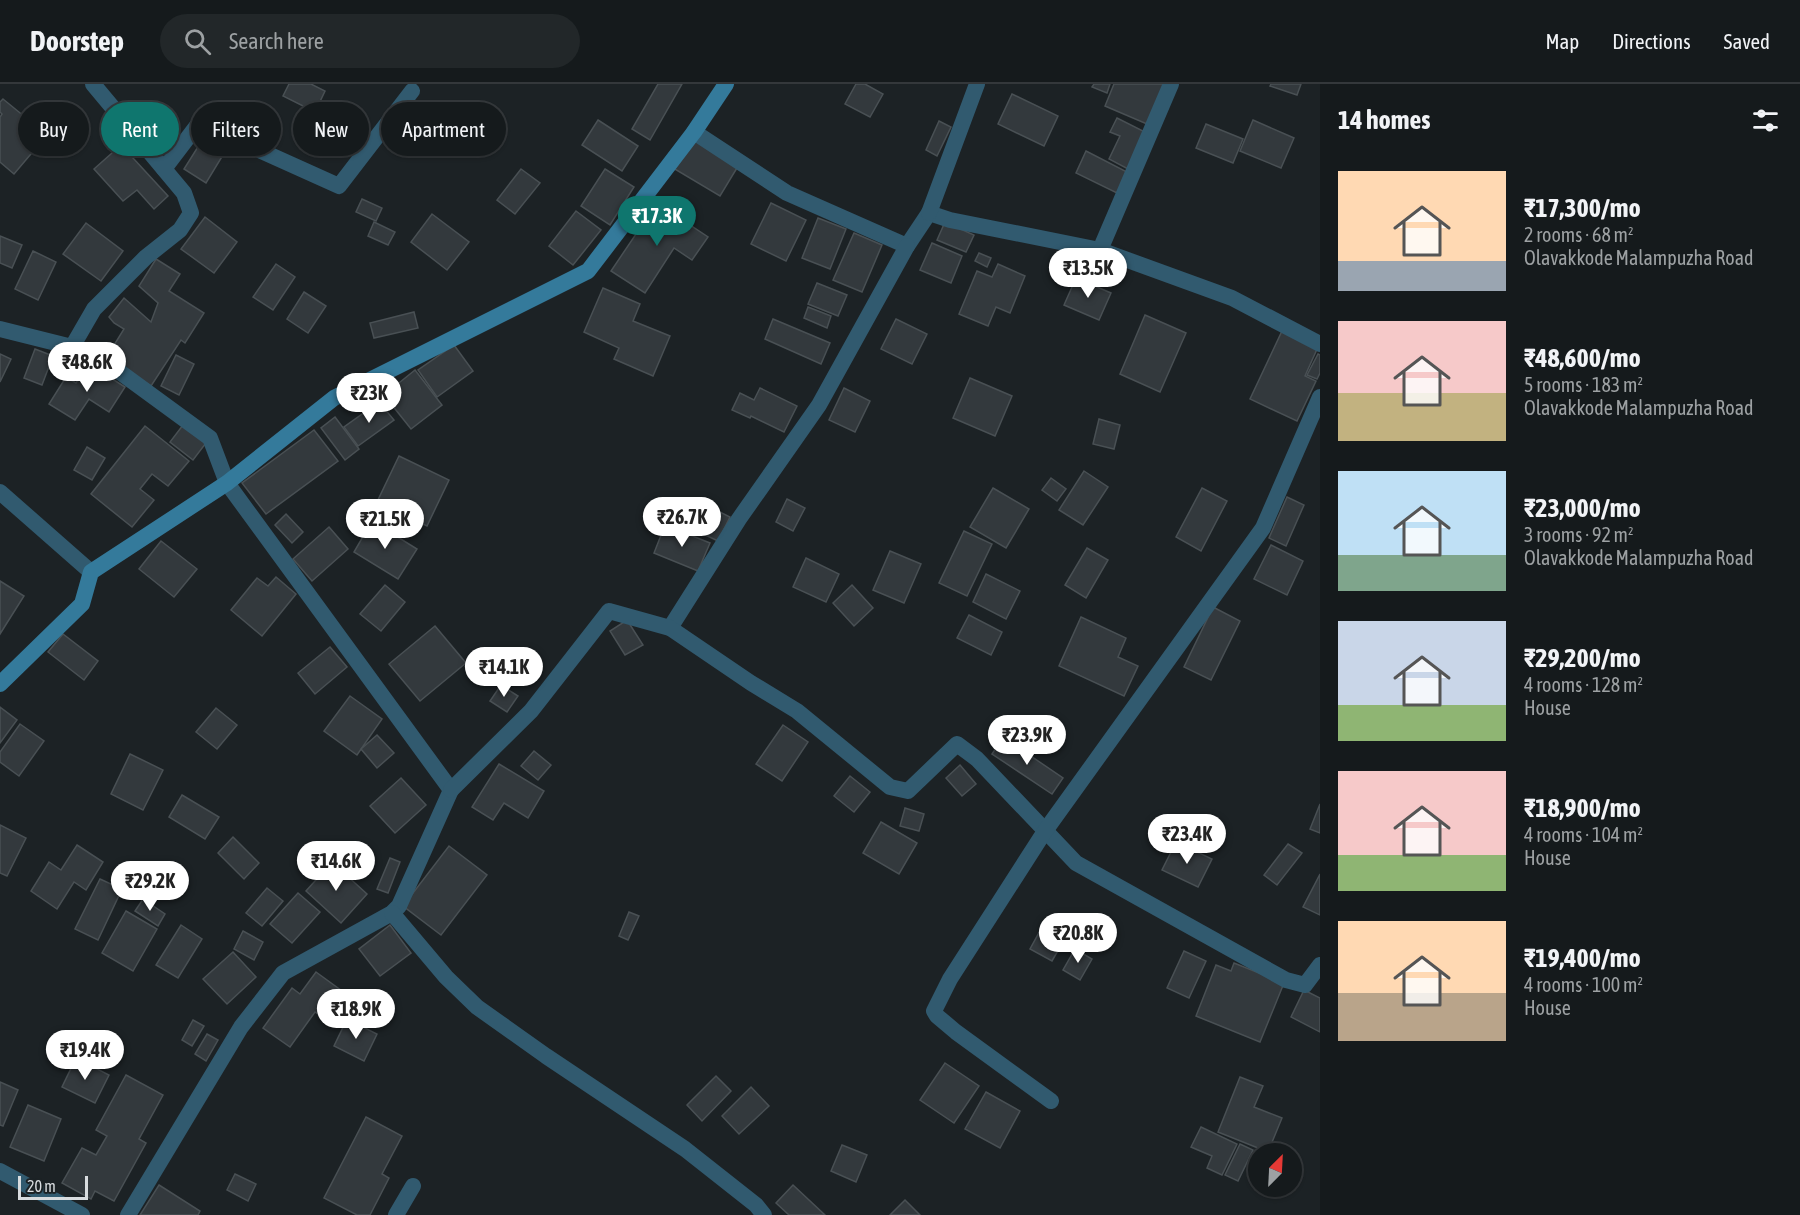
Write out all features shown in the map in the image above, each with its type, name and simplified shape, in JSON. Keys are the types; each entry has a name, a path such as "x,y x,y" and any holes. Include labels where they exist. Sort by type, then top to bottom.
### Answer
{"main road":[{"path":"0,684 82,604 91,572 227,483 334,398 588,272 694,132 726,84"}],"street":[{"path":"72,347 94,309 146,257 180,230 191,213 184,193 93,84"},
{"path":"670,628 739,519 819,405 907,246 929,213 977,84"},
{"path":"1100,250 1171,84"},
{"path":"164,169 199,123 339,186 412,91"},
{"path":"694,132 787,193 907,246"},
{"path":"929,213 950,220 1100,250 1232,298 1320,344"},
{"path":"0,328 72,347 102,359 210,438 227,483 451,790"},
{"path":"1051,1101 956,1032 934,1011 950,980 1045,831 1263,528 1320,397"},
{"path":"0,492 91,572"},
{"path":"128,1215 241,1028 283,973 392,913 399,906 451,790 531,711 609,611 670,628 797,711 890,787 908,791 957,744 977,759 1076,863 1286,980 1305,985 1320,965"},
{"path":"392,913 446,977 477,1007 685,1149 756,1205 764,1215"},
{"path":"0,1171 82,1215"},
{"path":"396,1215 413,1186"}],"building":[{"path":"289,84 311,84 325,91 320,102 295,102 283,96"},
{"path":"658,84 682,84 650,140 632,129"},
{"path":"856,84 865,84 883,94 870,117 845,104"},
{"path":"1094,84 1110,84 1107,93 1092,87"},
{"path":"1114,84 1164,84 1147,124 1105,106"},
{"path":"1271,84 1301,84 1297,95 1270,86"},
{"path":"1012,94 1058,116 1044,146 998,124"},
{"path":"3,99 18,111 18,156 29,156 14,174 0,162 0,117 2,114 0,102"},
{"path":"1117,118 1145,132 1128,169 1109,159 1120,136 1110,132"},
{"path":"598,120 638,146 622,171 582,145"},
{"path":"1253,120 1294,138 1281,168 1240,151"},
{"path":"939,121 951,127 937,156 926,150"},
{"path":"1206,124 1243,139 1233,163 1196,148"},
{"path":"693,134 740,163 720,196 673,168"},
{"path":"1086,151 1127,172 1117,193 1076,173"},
{"path":"109,156 131,156 168,196 154,209 137,190 123,201 94,169"},
{"path":"192,156 222,156 206,183 184,169"},
{"path":"521,169 540,183 515,214 497,200"},
{"path":"605,169 634,187 610,225 581,206"},
{"path":"362,199 382,208 376,221 356,212"},
{"path":"657,203 708,237 692,260 674,248 645,293 611,271"},
{"path":"771,203 806,220 786,261 751,244"},
{"path":"576,211 601,230 573,265 549,246"},
{"path":"432,214 469,242 447,270 411,242"},
{"path":"205,217 237,242 214,273 181,249"},
{"path":"818,218 846,229 830,269 802,258"},
{"path":"374,222 395,232 388,245 368,236"},
{"path":"945,222 974,235 966,252 937,240"},
{"path":"86,223 123,251 101,281 63,254"},
{"path":"854,233 882,245 862,292 833,280"},
{"path":"0,236 22,245 12,268 0,263"},
{"path":"932,243 962,256 951,283 920,270"},
{"path":"33,251 56,262 38,300 15,289"},
{"path":"979,253 991,258 987,267 975,261"},
{"path":"156,259 180,274 169,291 204,313 185,343 181,340 151,386 106,358 124,329 109,317 124,298 151,322 158,303 139,286"},
{"path":"276,264 295,277 273,310 253,297"},
{"path":"998,264 1025,276 1010,313 996,307 988,326 959,314 977,271 992,277"},
{"path":"1076,278 1111,293 1099,320 1064,305"},
{"path":"817,283 847,295 838,316 808,304"},
{"path":"603,288 640,304 633,321 670,336 653,376 614,359 619,348 584,332"},
{"path":"304,292 326,306 308,333 287,319"},
{"path":"808,307 831,316 827,328 804,318"},
{"path":"414,312 418,328 374,338 370,323"},
{"path":"1145,315 1186,333 1160,392 1120,374"},
{"path":"773,319 830,343 821,364 765,339"},
{"path":"896,319 927,334 912,364 881,349"},
{"path":"1282,331 1318,347 1305,376 1316,381 1297,421 1250,399"},
{"path":"454,345 473,371 437,397 418,370"},
{"path":"35,349 53,356 42,385 24,378"},
{"path":"0,354 11,359 0,382"},
{"path":"1318,354 1320,355 1320,373 1317,379 1307,375"},
{"path":"176,355 194,364 179,395 161,386"},
{"path":"89,364 125,387 109,412 89,399 75,420 49,404 66,377 76,383"},
{"path":"415,370 442,405 411,429 384,395"},
{"path":"970,378 1012,396 995,436 953,418"},
{"path":"760,388 797,406 784,432 751,416 750,418 732,410 740,393 754,400"},
{"path":"844,388 870,401 855,432 829,420"},
{"path":"379,402 394,420 358,446 344,427"},
{"path":"335,417 359,449 345,460 321,428"},
{"path":"1099,419 1120,425 1114,449 1093,444"},
{"path":"183,425 206,443 193,460 170,442"},
{"path":"145,426 189,461 168,486 152,474 140,489 154,500 132,527 91,494"},
{"path":"314,430 338,461 266,514 242,483"},
{"path":"87,447 105,458 92,480 74,470"},
{"path":"399,456 449,480 427,526 377,502"},
{"path":"1084,471 1108,487 1083,525 1059,510"},
{"path":"1051,478 1066,489 1057,501 1042,490"},
{"path":"993,488 1029,509 1006,548 970,527"},
{"path":"1202,488 1227,501 1201,551 1176,537"},
{"path":"1287,497 1304,505 1286,546 1269,538"},
{"path":"681,499 693,505 682,526 670,520"},
{"path":"787,499 805,508 793,531 776,522"},
{"path":"700,502 730,517 718,541 688,527"},
{"path":"286,514 303,532 292,543 275,525"},
{"path":"372,521 417,549 398,579 354,552"},
{"path":"665,525 710,543 698,571 654,553"},
{"path":"329,527 348,549 312,581 293,559"},
{"path":"964,531 992,544 967,596 939,583"},
{"path":"161,541 197,569 174,597 139,569"},
{"path":"1271,545 1303,561 1287,595 1254,579"},
{"path":"1087,548 1108,560 1086,598 1065,585"},
{"path":"890,551 921,564 904,603 873,590"},
{"path":"806,558 839,574 826,602 793,587"},
{"path":"986,574 1020,591 1006,619 973,602"},
{"path":"276,577 296,594 262,636 231,610 257,578 268,586"},
{"path":"0,581 24,596 0,634"},
{"path":"385,585 405,602 381,631 360,614"},
{"path":"852,585 873,608 854,626 833,603"},
{"path":"1213,607 1240,621 1211,680 1184,667"},
{"path":"969,615 1002,632 991,655 957,638"},
{"path":"1081,617 1126,638 1118,657 1138,666 1124,696 1059,666"},
{"path":"627,620 643,645 625,655 610,631"},
{"path":"435,626 466,663 420,701 389,664"},
{"path":"63,634 98,661 84,680 48,652"},
{"path":"330,647 347,667 315,694 298,673"},
{"path":"501,685 518,696 507,712 490,701"},
{"path":"350,696 382,719 357,755 324,731"},
{"path":"0,707 17,720 0,743"},
{"path":"216,708 237,725 217,749 196,732"},
{"path":"20,724 44,741 19,776 0,762 0,752"},
{"path":"783,725 808,742 782,781 756,764"},
{"path":"377,735 394,753 377,768 361,749"},
{"path":"1003,737 1063,778 1052,794 992,754"},
{"path":"534,751 551,765 538,780 521,766"},
{"path":"130,754 163,770 143,810 111,794"},
{"path":"499,764 544,791 528,818 504,803 493,820 472,807"},
{"path":"960,765 976,784 962,796 946,778"},
{"path":"850,776 870,792 854,812 834,796"},
{"path":"401,778 426,805 395,833 370,806"},
{"path":"182,795 219,817 205,839 169,817"},
{"path":"1320,804 1320,833 1310,829"},
{"path":"905,808 924,814 919,831 900,826"},
{"path":"881,822 917,843 899,874 863,853"},
{"path":"0,825 26,838 7,876 0,873"},
{"path":"233,837 259,863 244,879 218,853"},
{"path":"1176,842 1212,859 1198,887 1162,870"},
{"path":"1288,844 1302,853 1277,885 1264,875"},
{"path":"77,845 103,862 86,890 74,882 57,909 31,891 49,862 61,870"},
{"path":"449,846 487,875 441,935 403,906"},
{"path":"390,858 400,862 388,893 377,889"},
{"path":"332,862 367,894 341,923 306,891"},
{"path":"1320,874 1320,915 1303,907"},
{"path":"100,879 122,889 98,940 75,929"},
{"path":"267,888 283,901 262,926 246,913"},
{"path":"298,893 320,912 292,943 270,924"},
{"path":"143,899 165,914 158,926 135,911"},
{"path":"126,911 157,929 133,971 102,953"},
{"path":"629,912 639,916 628,940 619,936"},
{"path":"1047,918 1070,930 1052,961 1030,949"},
{"path":"181,925 202,939 178,978 156,965"},
{"path":"390,925 411,953 380,976 359,949"},
{"path":"243,931 263,942 254,960 234,949"},
{"path":"1075,949 1092,959 1080,980 1063,970"},
{"path":"1184,951 1206,961 1189,998 1167,988"},
{"path":"233,952 256,977 227,1004 203,979"},
{"path":"1234,963 1284,983 1260,1042 1196,1016 1216,965 1231,971"},
{"path":"316,972 353,999 334,1025 315,1012 290,1047 263,1028 292,988 300,994"},
{"path":"1304,990 1320,998 1320,1032 1291,1017"},
{"path":"347,1019 377,1034 364,1061 334,1046"},
{"path":"193,1020 204,1026 192,1046 182,1040"},
{"path":"207,1034 218,1040 206,1061 195,1054"},
{"path":"76,1058 109,1075 95,1103 62,1087"},
{"path":"945,1063 979,1086 954,1123 920,1100"},
{"path":"126,1075 163,1095 139,1139 146,1143 114,1201 95,1191 91,1199 62,1183 82,1148 96,1155 107,1136 96,1130"},
{"path":"716,1076 731,1091 702,1121 687,1105"},
{"path":"1240,1077 1263,1086 1254,1107 1282,1118 1272,1143 1248,1144 1218,1132"},
{"path":"0,1082 18,1090 3,1126 0,1125"},
{"path":"751,1087 769,1106 739,1134 722,1116"},
{"path":"986,1092 1020,1111 1000,1148 965,1129"},
{"path":"28,1105 61,1119 44,1161 10,1147"},
{"path":"366,1117 402,1136 382,1174 389,1178 370,1215 357,1215 324,1198"},
{"path":"1201,1127 1237,1144 1222,1175 1207,1168 1212,1156 1191,1147"},
{"path":"1240,1144 1248,1148 1248,1160 1238,1181 1225,1175"},
{"path":"842,1145 867,1155 856,1182 831,1171"},
{"path":"235,1174 256,1184 248,1201 227,1190"},
{"path":"159,1185 200,1211 198,1215 140,1215"},
{"path":"793,1185 825,1215 789,1215 776,1203"},
{"path":"905,1200 920,1215 890,1215"}]}
